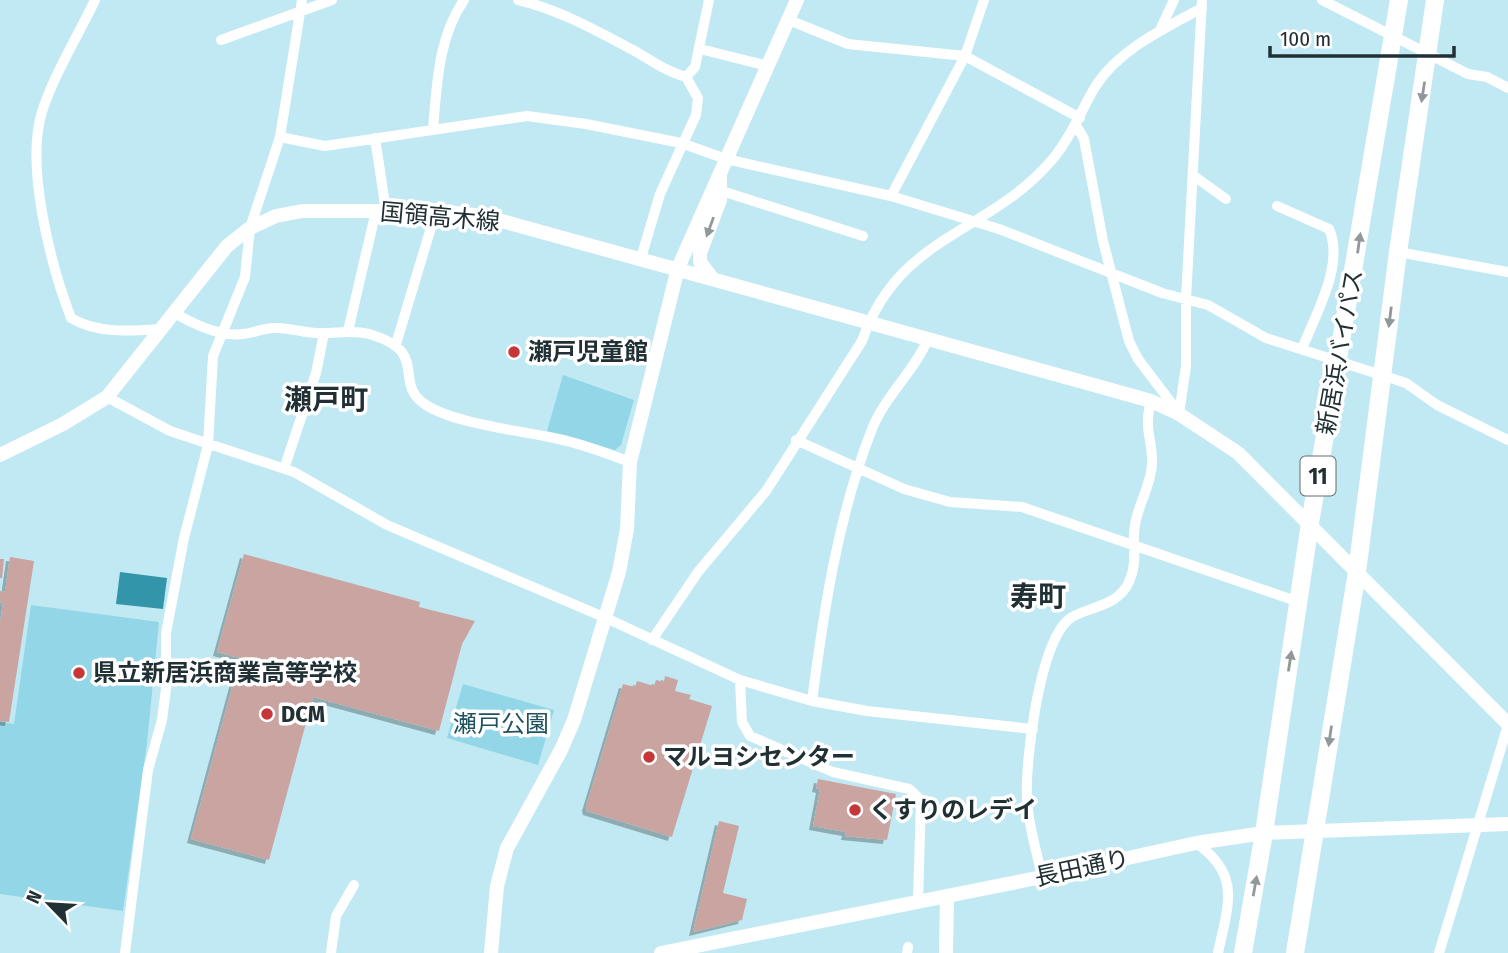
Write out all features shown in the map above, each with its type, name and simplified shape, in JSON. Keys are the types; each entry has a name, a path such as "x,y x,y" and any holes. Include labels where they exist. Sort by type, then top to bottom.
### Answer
{"highway":[{"name":"新居浜バイパス","path":"1243,953 1264,833 1310,523 1337,361 1355,273 1399,0"},
{"name":"新居浜バイパス","path":"1295,953 1357,572 1398,252 1436,0"}],"street":[{"path":"95,0 42,111 37,134 40,212 71,318 85,327 162,329"},
{"path":"221,40 302,6 332,0"},
{"path":"433,129 438,74 449,24 464,0"},
{"path":"518,0 539,4 635,51 666,71 686,77 698,99 696,115 660,194 641,258"},
{"path":"686,77 695,67 709,0"},
{"path":"491,953 497,886 507,848 566,740 606,618 627,529 629,462 678,268 797,0"},
{"path":"891,197 910,155 965,56 984,0"},
{"path":"1160,30 1174,0"},
{"path":"1322,0 1344,5 1428,55 1468,74 1486,77 1508,88"},
{"path":"652,640 698,572 766,491 796,440 862,341 883,295 912,263 951,233 975,222 1051,161 1078,121 1096,85 1120,59 1202,4"},
{"path":"1179,414 1186,366 1186,299 1202,4"},
{"path":"125,953 148,770 162,720 166,690 166,633 184,538 208,445 213,356 245,276 250,228 280,137 302,6"},
{"path":"789,20 848,44 965,56 1078,121 1129,341 1138,359 1179,414"},
{"path":"700,49 768,66"},
{"path":"280,137 324,146 527,116 586,124 681,143 723,166 891,197 975,222 1112,275 1208,306 1266,338 1406,383 1437,405 1508,440"},
{"path":"348,331 381,211 375,138"},
{"path":"712,278 700,262 700,253 722,191 723,166"},
{"path":"1194,176 1226,199"},
{"path":"722,191 863,236"},
{"path":"1276,206 1329,229 1335,243 1330,275 1302,349"},
{"name":"国領高木線","path":"0,455 64,425 107,397 227,246 250,228 276,216 302,211 436,212 484,216 1151,401 1179,414 1238,453 1508,725"},
{"path":"396,344 436,212"},
{"path":"1398,252 1508,272"},
{"path":"173,312 223,333 240,334 274,328 324,333 367,333 396,344 410,364 410,385 415,395 427,406 510,431 581,444 629,462"},
{"path":"284,469 316,373 324,333"},
{"path":"812,701 834,557 859,468 881,410 914,368 928,339"},
{"path":"107,397 170,431 284,469 332,492 387,525 606,618 740,680 812,701 867,711 1033,729"},
{"path":"1042,877 1027,800 1033,729 1042,677 1052,646 1068,619 1102,607 1128,586 1137,562 1134,528 1152,463 1146,432 1151,401"},
{"path":"796,440 904,489 950,502 1021,506 1299,602"},
{"path":"740,680 742,722 750,736 833,772 909,789 921,800 918,901"},
{"path":"1439,953 1508,725"},
{"name":"長田通り","path":"662,953 1042,877 1196,843 1264,833 1508,824"},
{"path":"1196,843 1214,856 1226,876 1229,897 1218,953"},
{"path":"331,953 336,916 354,885"},
{"path":"946,953 947,896"}],"green space":[{"path":"563,375 634,400 621,445 615,450 547,431"},
{"name":"県立新居浜商業高等学校","path":"31,605 159,622 147,743 123,911 0,894 0,722 14,724"},
{"name":"瀬戸公園","path":"463,684 554,710 538,765 447,738"}],"shaded area":[{"path":"120,572 167,578 163,609 116,604"}],"building":[{"name":"DCM","path":"244,554 420,602 419,607 475,621 462,644 439,731 313,697 269,860 191,839 240,658 217,652"},
{"path":"10,557 34,561 9,722 0,721 0,623 3,603 0,602 0,591 5,592"},
{"path":"0,559 4,559 2,578 0,578"},
{"name":"マルヨシセンター","path":"665,676 678,680 675,691 691,695 689,699 712,706 672,837 587,811 586,807 623,684 635,687 637,681 654,686 656,680 664,682"},
{"name":"くすりのレデイ","path":"818,779 896,794 887,840 845,836 846,832 813,826 820,789 816,788"},
{"path":"719,821 739,826 723,893 747,899 742,920 693,932"}],"place":[{"name":"瀬戸児童館","path":"514,352"},
{"name":"県立新居浜商業高等学校","path":"79,673"},
{"name":"DCM","path":"267,714"},
{"name":"マルヨシセンター","path":"649,757"},
{"name":"くすりのレデイ","path":"855,810"}],"district":[{"name":"瀬戸町","path":"326,399"},
{"name":"寿町","path":"1038,596"}]}
